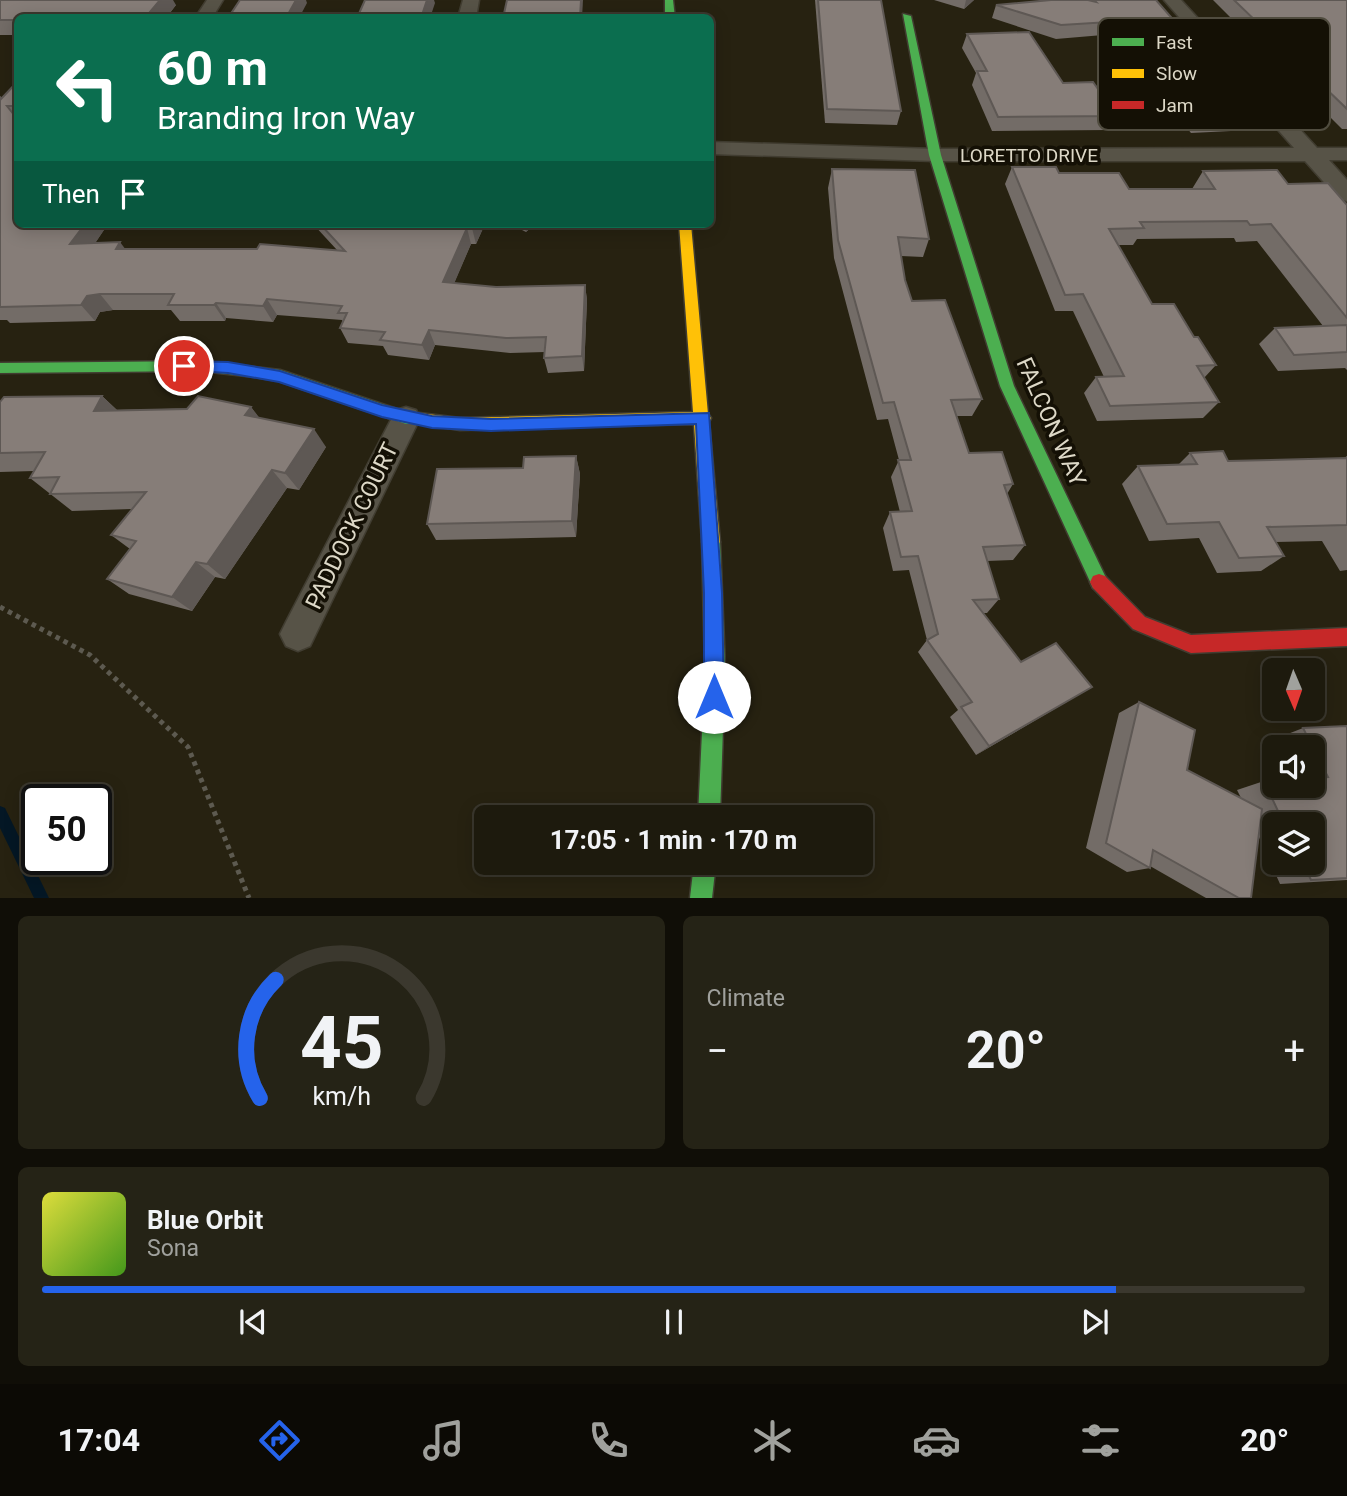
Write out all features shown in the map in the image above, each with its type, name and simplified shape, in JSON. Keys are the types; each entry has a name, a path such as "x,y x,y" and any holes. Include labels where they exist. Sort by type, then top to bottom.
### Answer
{"street":[{"path":"1172,0 1188,18"},
{"name":"FALCON WAY","path":"906,16 935,155 1007,386 1101,587 1139,623 1191,644 1347,637"},
{"path":"1289,130 1347,194"},
{"name":"LORETTO DRIVE","path":"714,148 935,155 1347,154"},
{"path":"685,228 703,418 715,672 709,805"},
{"path":"0,368 201,366 256,371 406,418 441,423 491,425 703,418"},
{"name":"PADDOCK COURT","path":"298,634 406,418"},
{"path":"701,898 704,875"}],"path":[{"path":"0,607 90,656 188,747 249,898"}],"building":[{"path":"0,0 160,0 148,14 14,14 14,20 0,20"},
{"path":"240,0 296,0 288,14 231,14"},
{"path":"365,0 427,0 422,14 359,14"},
{"path":"507,0 581,0 580,14 504,14"},
{"path":"818,0 881,0 901,111 827,109"},
{"path":"1051,0 1156,0 1172,18 1098,18 1098,23 1061,25 996,5"},
{"path":"1234,0 1347,0 1347,109 1330,93 1330,18 1253,18"},
{"path":"1029,32 1063,83 1093,82 1098,89 1098,116 998,117 977,71 987,71 967,34"},
{"path":"14,85 14,106 7,106 14,115 14,228 82,228 70,244 120,242 116,249 257,249 260,244 345,251 324,228 467,228 443,282 496,287 585,285 582,356 544,358 546,337 506,338 429,330 422,345 380,340 385,332 340,328 347,313 338,313 342,306 267,299 263,306 216,303 168,305 174,294 100,294 87,296 81,305 0,307 0,97 1,99"},
{"path":"1012,167 1056,167 1059,173 1119,173 1129,189 1215,189 1203,171 1277,170 1288,184 1328,183 1347,205 1347,318 1271,224 1250,225 1247,221 1140,222 1144,228 1109,229 1152,304 1174,304 1194,337 1198,337 1216,365 1197,366 1219,402 1110,406 1096,377 1124,376 1083,294 1065,295"},
{"path":"832,169 915,170 929,239 898,237 905,280 912,301 945,300 982,399 951,400 969,453 1002,452 1013,484 1004,485 1025,545 983,547 999,599 973,600 1021,662 1056,643 1092,687 989,746 961,707 972,702 927,640 938,634 918,556 901,557 890,512 912,511 898,460 911,460 894,402 883,403 838,240"},
{"path":"1347,325 1347,352 1294,355 1275,328"},
{"path":"102,396 94,411 187,409 198,396 251,407 245,415 314,429 285,473 272,470 207,564 196,562 172,597 107,579 136,541 111,535 146,492 50,494 59,477 30,478 45,452 0,453 0,402 4,397"},
{"path":"1223,451 1228,461 1347,458 1347,525 1267,527 1284,556 1239,558 1219,522 1167,524 1138,466 1197,464 1190,453"},
{"path":"576,456 572,521 427,524 437,469 523,468 524,457"},
{"path":"1139,702 1195,730 1187,770 1262,809 1251,898 1239,898 1153,850 1150,868 1106,843"},
{"path":"1347,726 1347,878 1311,880 1309,875 1325,875 1325,812 1278,812 1272,798 1325,798 1325,777 1328,777 1325,771 1325,735 1307,735 1303,728"}],"waterway":[{"path":"0,813 42,898"}],"traffic: fast":[{"path":"669,0 670,14"},
{"path":"906,16 935,155 1007,386 1099,582"},
{"path":"0,368 201,366 255,371 280,376 406,418 419,419"},
{"path":"709,805 715,669 711,542"},
{"path":"701,898 704,875"}],"traffic: slow":[{"path":"685,228 711,542"},
{"path":"419,419 460,424 703,418"}],"traffic: jam":[{"path":"1099,582 1139,623 1191,644 1347,637"}],"route":[{"path":"184,366 228,368 280,376 382,411 432,422 491,425 703,418 713,593 714,697"}]}
